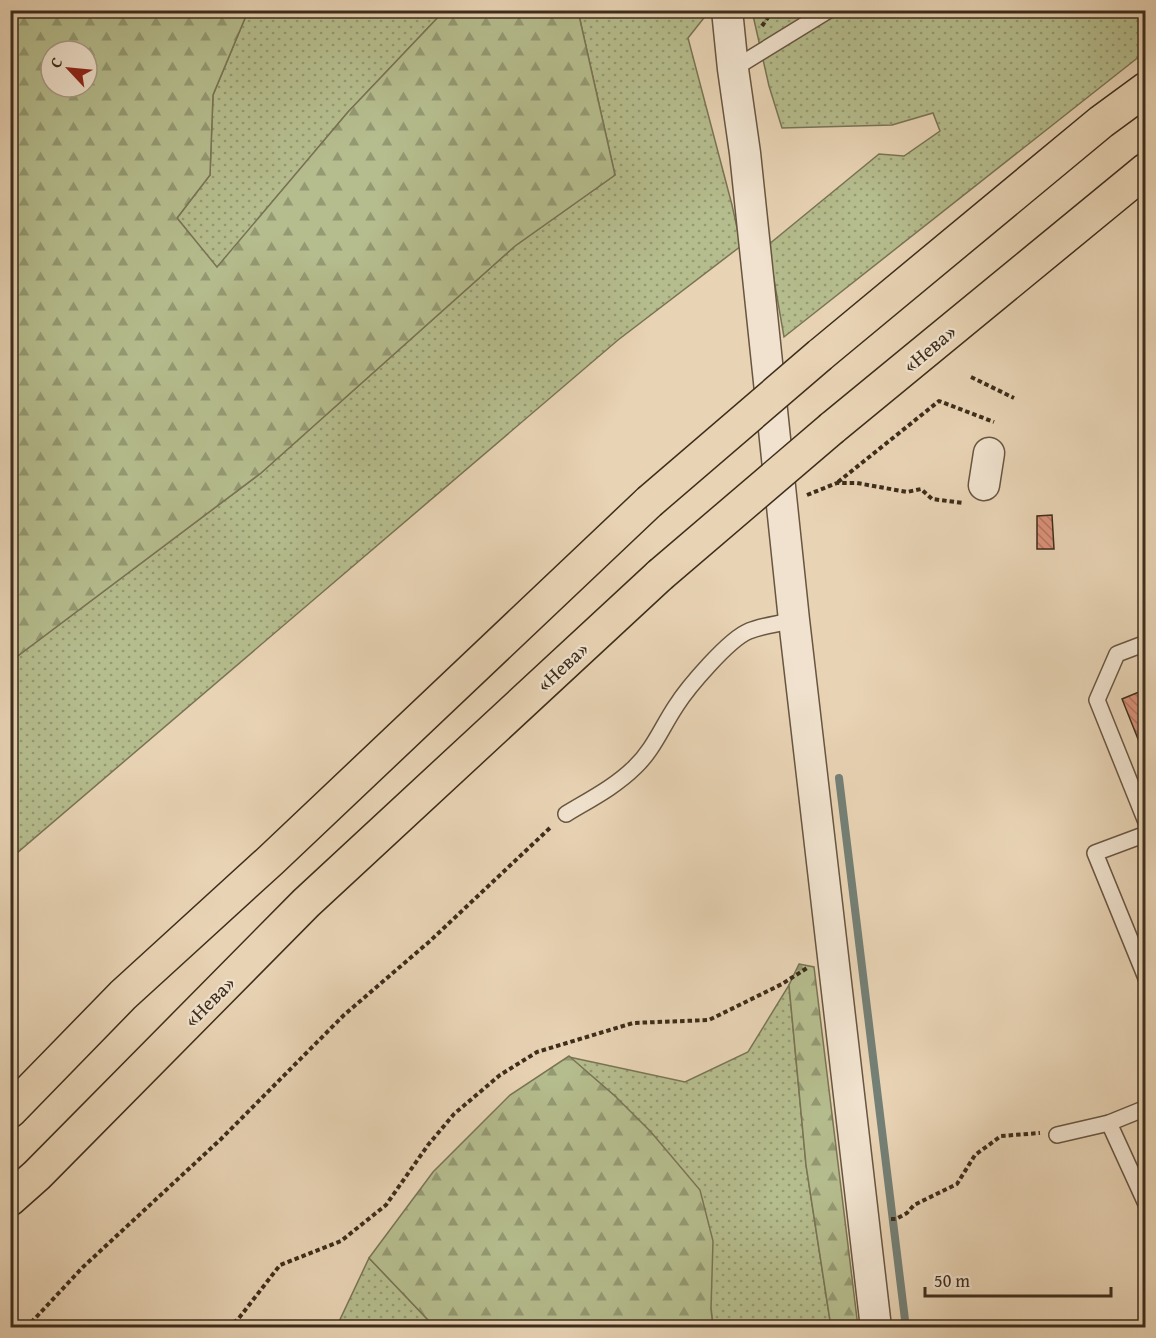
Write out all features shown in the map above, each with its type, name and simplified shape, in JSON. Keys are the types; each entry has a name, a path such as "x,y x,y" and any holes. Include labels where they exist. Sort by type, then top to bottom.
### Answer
{"highway":[{"path":"10,1111 123,995 271,860 649,502 820,355 1101,122 1146,89"},
{"name":"«Нева»","path":"10,1199 38,1174 306,903 660,575 832,428 1146,170"}],"street":[{"path":"727,10 745,153 794,620 876,1328"},
{"path":"974,494 989,453"}],"lane":[{"path":"733,69 829,10"},
{"path":"566,814 606,790 635,767 655,742 676,705 724,650 748,631 794,620"},
{"path":"1146,643 1117,654 1097,700 1146,822"},
{"path":"1146,834 1095,853 1146,978"},
{"path":"1057,1135 1109,1123 1146,1108"},
{"path":"1109,1123 1146,1204"}],"path":[{"path":"971,376 1014,398"},
{"path":"782,506 837,483 939,401 994,422"},
{"path":"837,483 857,483 907,492 921,489 932,499 974,494"},
{"path":"26,1328 83,1267 221,1138 344,1015 430,941 543,833 566,814"},
{"path":"228,1328 239,1318 280,1265 341,1241 386,1205 428,1145 454,1114 500,1075 537,1052 633,1023 709,1020 782,984 832,951"},
{"path":"863,1222 896,1219 907,1213 914,1205 957,1184 975,1155 1001,1136 1036,1133 1057,1135"}],"green space":[{"path":"11,10 248,11 213,95 210,175 177,218 217,267 348,112 444,11 578,11 615,175 515,246 261,473 11,661"},
{"path":"248,11 444,11 348,112 217,268 177,218 210,175 213,95"},
{"path":"578,11 707,11 688,38 741,246 618,340 11,858 11,661 261,473 515,246 615,175"},
{"path":"752,11 1145,11 1145,52 784,337 768,245 879,154 904,156 940,131 933,113 892,125 782,128 769,86"},
{"path":"799,964 814,967 858,1327 831,1327 806,1165 789,985"},
{"path":"789,985 806,1165 831,1327 713,1327 711,1309 616,1097 569,1057 685,1082 748,1052"},
{"path":"569,1056 616,1097 651,1132 700,1190 713,1241 711,1309 713,1327 437,1327 369,1258 433,1172 510,1095"},
{"path":"369,1258 430,1322 437,1327 336,1328"}],"building":[{"path":"1052,515 1054,549 1037,549 1037,516"},
{"path":"1146,689 1146,759 1122,699"}],"waterway":[{"path":"839,778 906,1328"}]}
